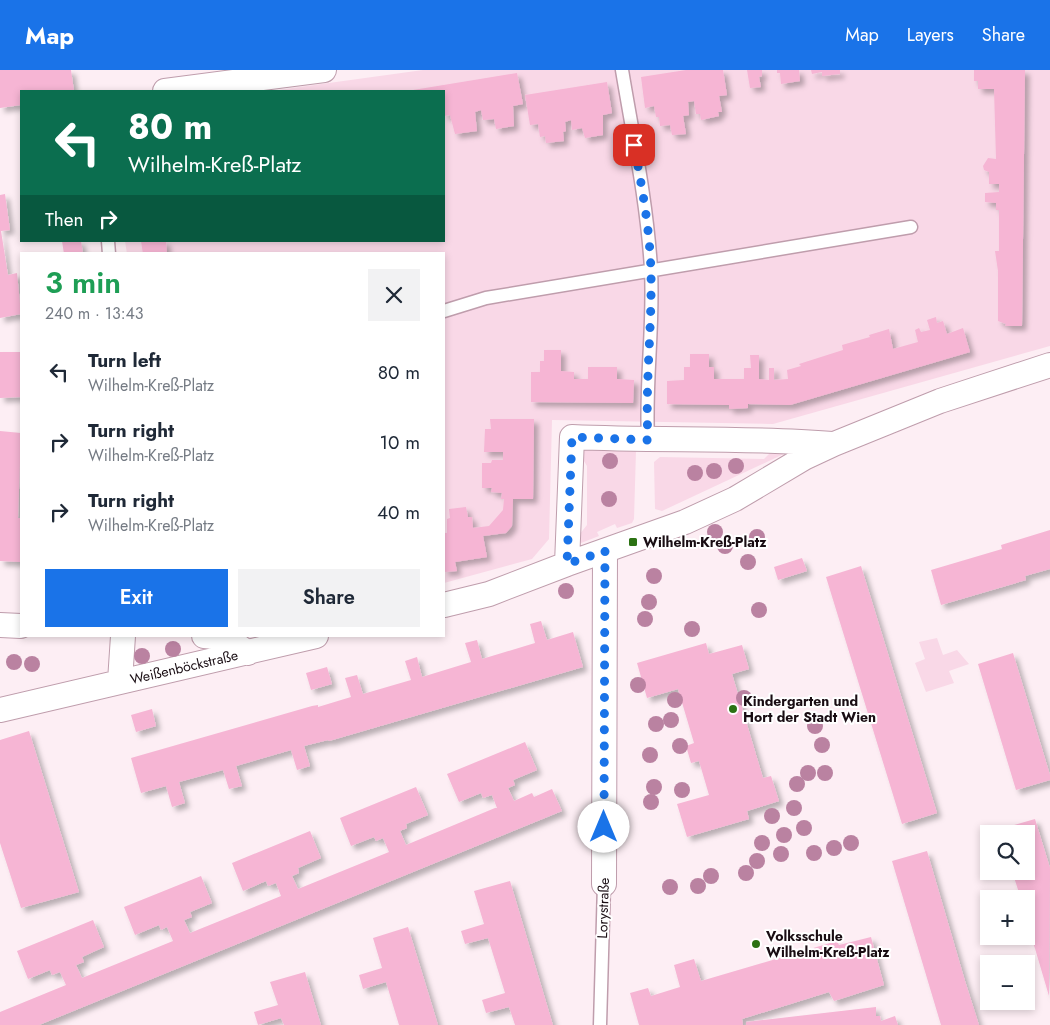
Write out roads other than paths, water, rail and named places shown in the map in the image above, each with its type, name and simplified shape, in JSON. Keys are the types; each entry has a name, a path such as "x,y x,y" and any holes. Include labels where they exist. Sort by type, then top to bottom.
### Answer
{"street":[{"path":"167,90 193,78 324,70"},
{"path":"445,605 489,594 685,522 735,499 804,458 834,444 940,401 1050,365"},
{"path":"567,564 572,437 648,440 771,439 834,444"},
{"name":"Lorystraße","path":"604,884 605,551"},
{"path":"0,625 20,626"},
{"name":"Weißenböckstraße","path":"120,681 123,637"},
{"name":"Weißenböckstraße","path":"215,637 226,638 248,653"},
{"name":"Weißenböckstraße","path":"0,710 312,637"}],"lane":[{"path":"622,70 647,220 651,271 651,339 646,412 648,440"},
{"path":"445,311 486,298 911,227"},
{"name":"Lorystraße","path":"600,1025 604,884"}],"place":[{"name":"Wilhelm-Kreß-Platz","path":"633,542"},
{"name":"Kindergarten und Hort der Stadt Wien","path":"733,709"},
{"name":"Volksschule Wilhelm-Kreß-Platz","path":"756,944"}]}
